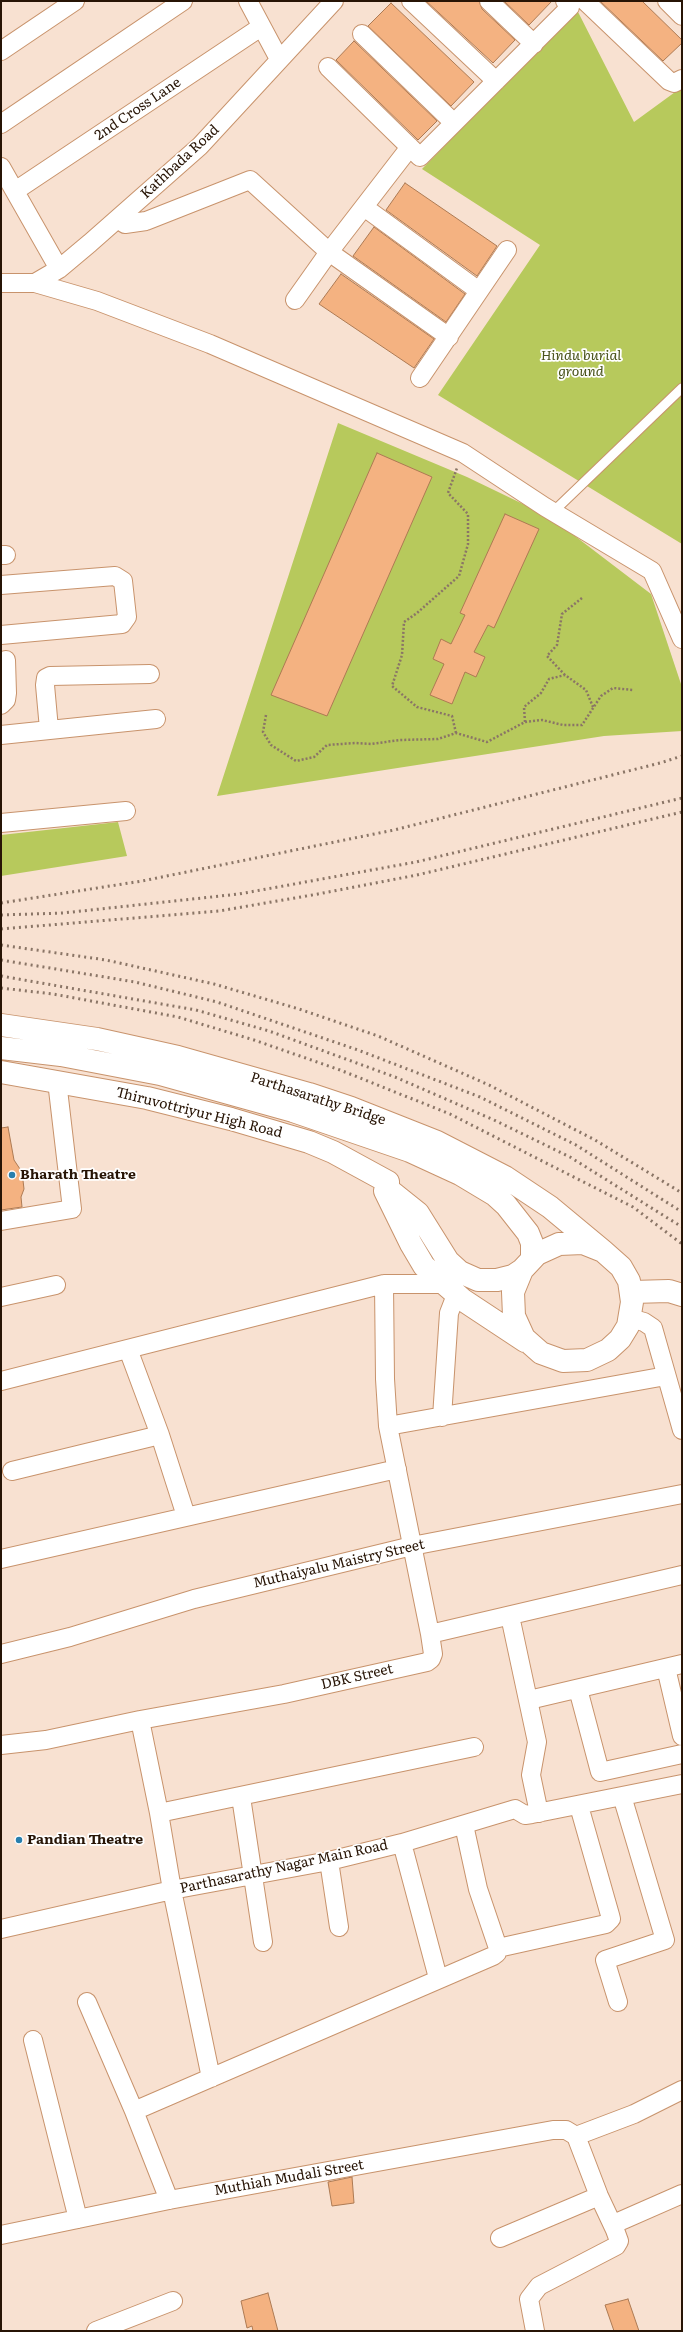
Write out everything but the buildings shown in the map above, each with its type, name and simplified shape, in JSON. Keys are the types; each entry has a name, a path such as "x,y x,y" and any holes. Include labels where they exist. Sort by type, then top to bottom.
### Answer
{"main road":[{"name":"Parthasarathy Bridge","path":"1,1025 97,1039 178,1057 309,1094 386,1132 495,1195 506,1205 528,1233 532,1243 527,1264"},
{"name":"Parthasarathy Bridge","path":"1,1048 61,1055 160,1074 293,1111 437,1142 504,1176 550,1207 603,1251"},
{"name":"Thiruvottriyur High Road","path":"1,1072 57,1081 200,1111 309,1142 351,1160 388,1182 388,1188 418,1213 440,1251 460,1272 478,1280 487,1281 506,1278 527,1264"},
{"path":"388,1182 385,1191 411,1244 424,1266 449,1289 528,1344 541,1353 556,1360 571,1362 587,1360 602,1354 614,1344 628,1326 632,1292 621,1267 603,1251 583,1243 566,1242 544,1249 527,1264 512,1292 512,1308 519,1331 528,1344"},
{"path":"632,1292 669,1291 682,1295"}],"street":[{"path":"1,51 75,1"},
{"path":"1,124 183,1"},
{"path":"248,1 279,59"},
{"name":"Kathbada Road","path":"35,283 59,268 118,219 200,146 334,1"},
{"path":"411,1 496,81"},
{"path":"489,1 534,44"},
{"path":"667,1 682,16"},
{"path":"295,300 329,252 364,207 415,152 453,122 534,44 574,2 669,80 674,83 682,80"},
{"name":"2nd Cross Lane","path":"15,191 261,27"},
{"path":"362,34 453,122"},
{"path":"328,67 415,152"},
{"path":"1,167 59,268"},
{"path":"118,219 125,224 146,221 250,180 329,252 449,337"},
{"path":"364,207 479,291"},
{"path":"420,378 507,250"},
{"path":"1,283 35,283 96,300 210,344 463,453 553,512 652,571 682,639"},
{"path":"1,585 115,576 123,581 127,617 122,624 1,635"},
{"path":"1,706 6,700 7,693 6,660"},
{"path":"49,729 45,685 46,678 50,676 150,674"},
{"path":"1,735 49,729 156,720"},
{"path":"1,823 126,811"},
{"path":"1,1221 72,1209 57,1081"},
{"path":"384,1284 385,1379 388,1426 430,1634 682,1575"},
{"path":"1,1381 384,1284 449,1289 449,1313 442,1417"},
{"path":"1,1297 56,1285"},
{"path":"630,1318 644,1322 653,1328 682,1430"},
{"path":"128,1348 160,1435 186,1516"},
{"path":"388,1426 666,1376"},
{"path":"12,1471 160,1435"},
{"path":"1,1559 186,1516 397,1470"},
{"name":"Muthaiyalu Maistry Street","path":"1,1654 70,1637 194,1599 412,1546 682,1494"},
{"path":"510,1616 537,1742 531,1775 539,1813"},
{"name":"DBK Street","path":"1,1745 46,1740 140,1720 284,1694 427,1662 434,1654 430,1634"},
{"path":"529,1700 674,1666 682,1736"},
{"path":"578,1689 600,1772 682,1754"},
{"path":"140,1720 159,1814 172,1890 211,2078"},
{"path":"159,1814 474,1747"},
{"name":"Parthasarathy Nagar Main Road","path":"1,1928 172,1890 329,1861 402,1843 515,1809 525,1815 539,1813 682,1784"},
{"path":"618,2002 605,1960 665,1940 622,1796"},
{"path":"241,1797 263,1942"},
{"path":"498,1948 602,1925 609,1921 610,1915 579,1806"},
{"path":"134,2111 497,1953 498,1948 478,1889 464,1825"},
{"path":"402,1843 438,1978"},
{"path":"329,1861 339,1927"},
{"path":"87,2002 134,2111 169,2200"},
{"path":"33,2040 78,2219"},
{"path":"534,2331 529,2306 529,2299 532,2292 539,2286 616,2246 619,2241 599,2196 576,2136 634,2114 682,2090"},
{"name":"Muthiah Mudali Street","path":"1,2235 169,2200 554,2130 566,2130 576,2136"},
{"path":"615,2230 616,2223 682,2194"},
{"path":"500,2238 599,2196"},
{"path":"96,2331 172,2301"}],"lane":[{"path":"553,512 682,388"}],"path":[{"path":"456,732 452,716 417,707 392,686 402,655 404,622 417,613 459,576 468,544 468,514 448,493 463,453"},
{"path":"582,598 562,614 557,645 547,656 565,675 586,690 594,708"},
{"path":"526,722 524,707 541,693 549,679 565,675"},
{"path":"266,715 263,732 271,745 296,761 314,757 327,745 355,742 371,744 400,740 438,739 456,732 487,742 526,722 542,720 563,725 582,725 601,696 614,688 634,690"}],"green space":[{"name":"Hindu burial ground","path":"577,10 634,122 682,87 682,544 438,395 540,245 422,169"},
{"path":"338,423 467,477 550,517 651,594 682,687 682,731 604,736 217,796"},
{"path":"118,822 127,856 1,876 1,835"}],"railway":[{"path":"1,903 142,881 394,830 660,763 682,756"},
{"path":"1,915 63,913 239,894 416,862 682,798"},
{"path":"1,929 219,911 318,894 417,875 682,812"},
{"path":"1,945 106,960 214,984 299,1009 378,1036 489,1085 595,1140 682,1193"},
{"path":"1,960 135,982 217,1002 358,1050 480,1097 576,1145 682,1212"},
{"path":"1,976 196,1010 269,1031 395,1077 494,1120 570,1157 682,1227"},
{"path":"1,988 53,994 178,1017 254,1040 340,1070 450,1114 633,1207 682,1244"}],"place":[{"name":"Bharath Theatre","path":"12,1175"},
{"name":"Pandian Theatre","path":"19,1840"}]}
